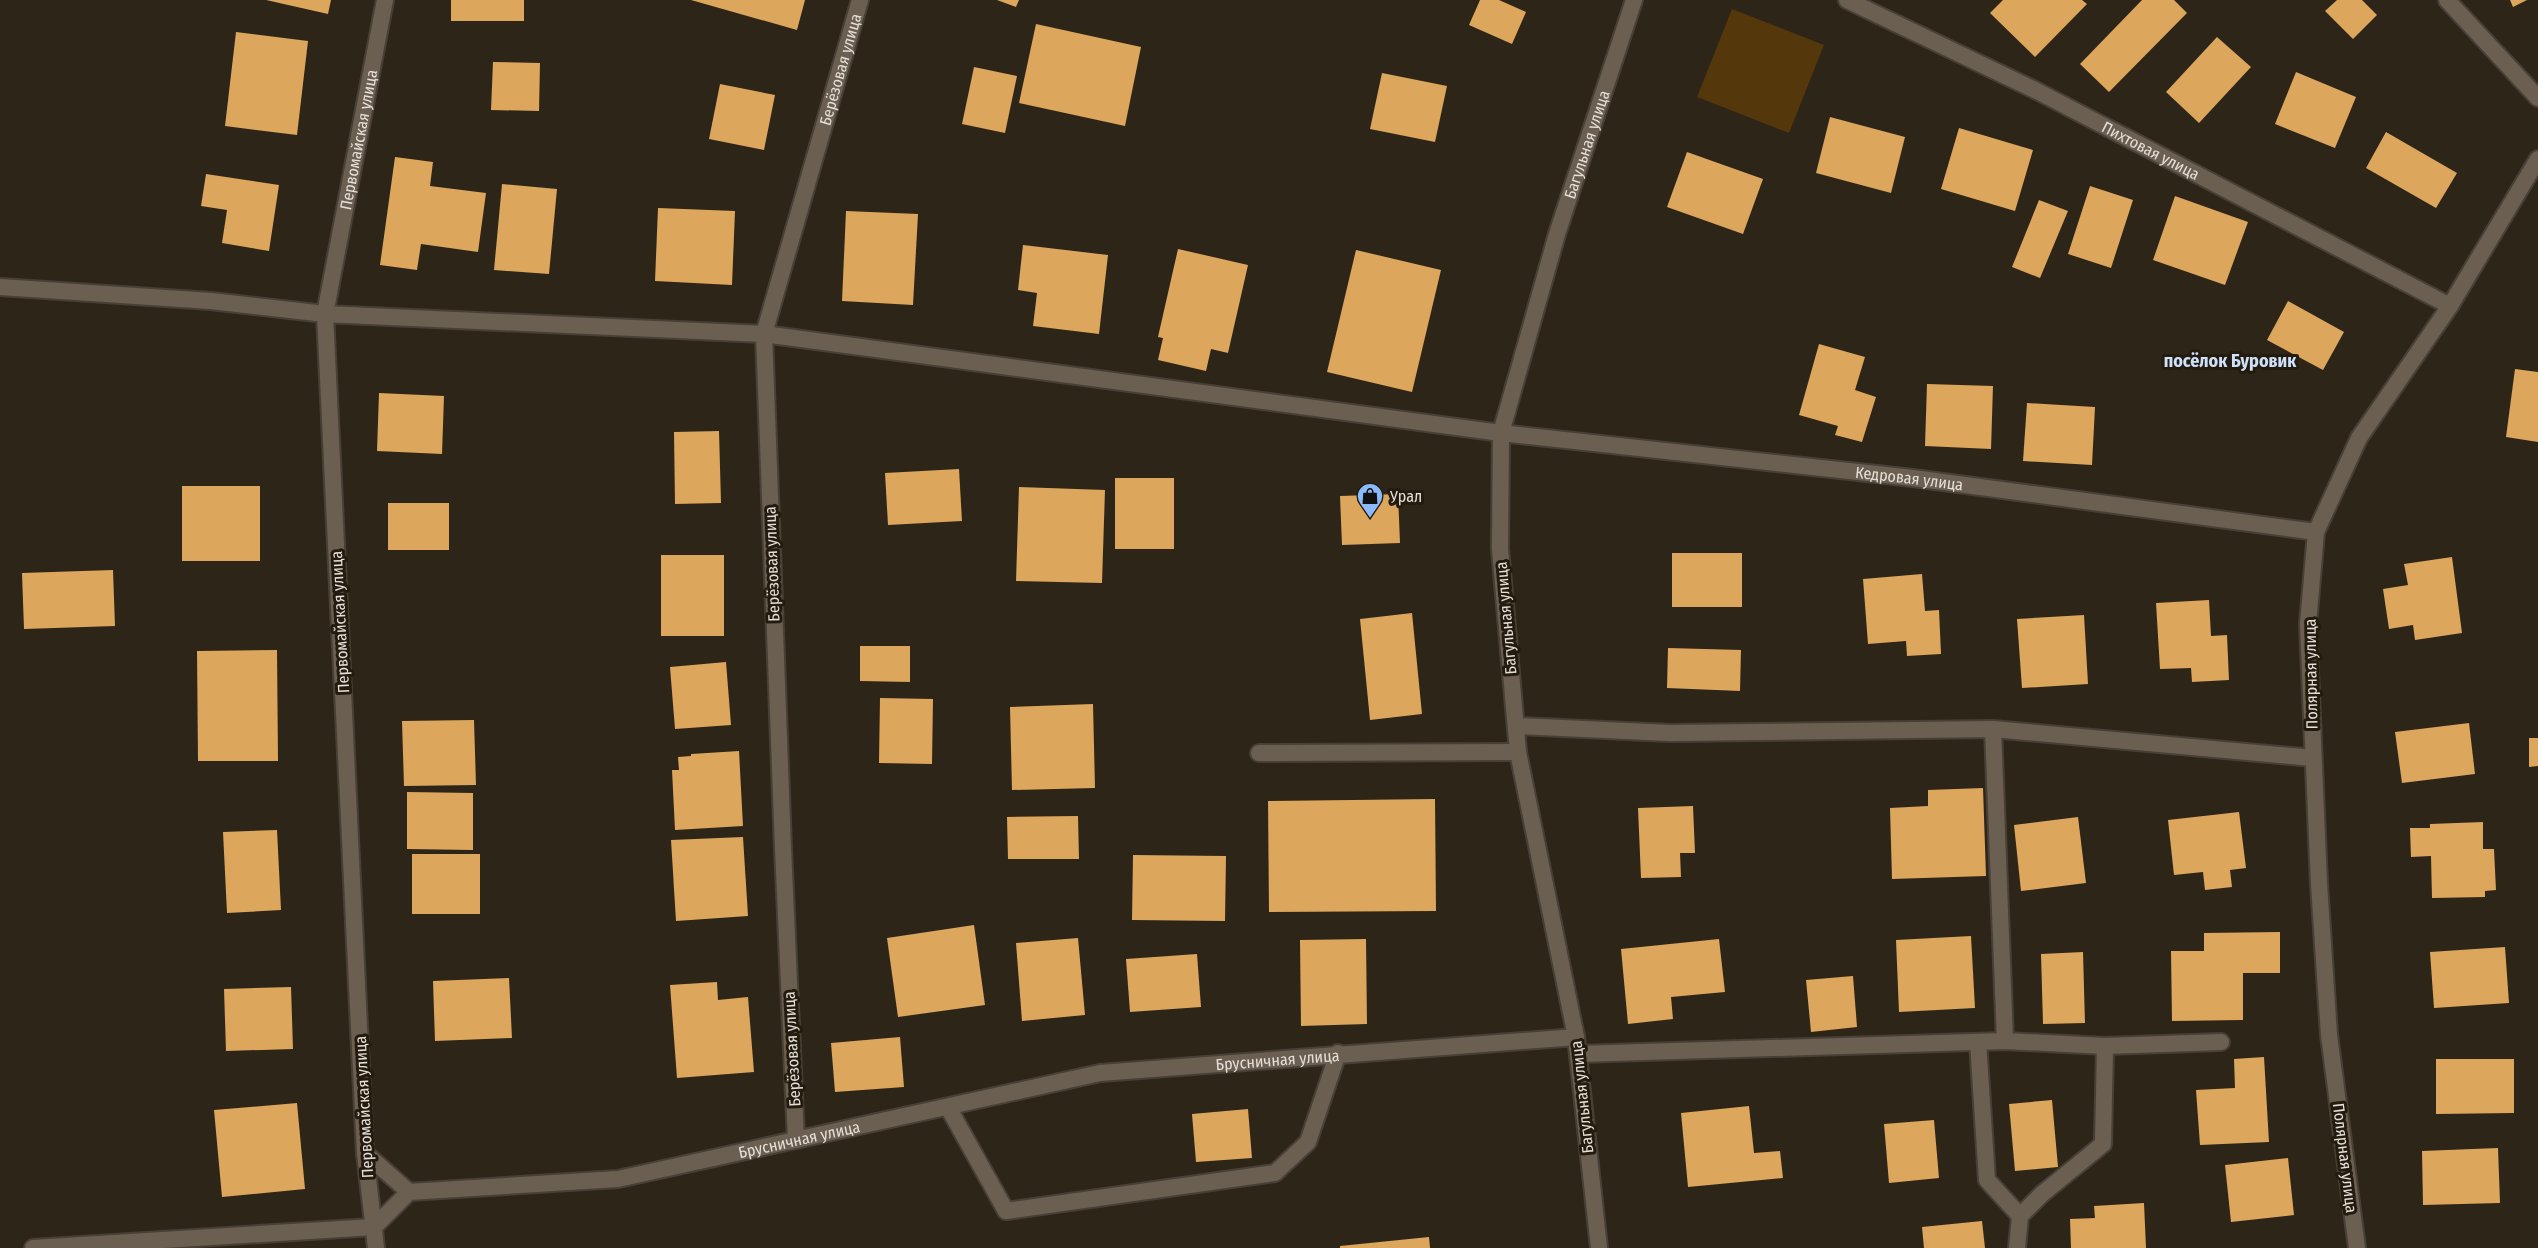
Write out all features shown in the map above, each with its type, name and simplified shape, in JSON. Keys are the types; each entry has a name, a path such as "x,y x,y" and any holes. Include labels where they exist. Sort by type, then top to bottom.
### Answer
{"street":[{"name":"Первомайская улица","path":"376,1248 365,1153 325,314 385,0"},
{"name":"Берёзовая улица","path":"796,1140 764,334 860,0"},
{"name":"Багульная улица","path":"1599,1248 1578,1054 1518,752 1500,549 1501,433 1557,234 1634,0"},
{"name":"Пихтовая улица","path":"1847,0 2037,91 2450,306"},
{"path":"2447,0 2538,98"},
{"name":"Полярная улица","path":"2357,1248 2329,1035 2313,758 2308,624 2316,532 2359,438 2450,306 2538,159"},
{"name":"Кедровая улица","path":"0,287 211,301 325,314 764,334 1501,433 1913,478 2316,532"},
{"path":"1516,726 1670,733 1993,729 2313,758"},
{"path":"1993,729 2005,1041"},
{"path":"1259,753 1518,752"},
{"name":"Брусничная улица","path":"409,1192 618,1179 1100,1073 1338,1053 1575,1037"},
{"path":"1578,1054 2005,1041 2105,1046 2221,1042"},
{"path":"1978,1042 1987,1180 2020,1216"},
{"path":"2018,1248 2020,1216 2042,1194 2103,1144 2105,1046"},
{"path":"948,1107 1006,1211 1275,1173 1308,1142 1338,1053"},
{"path":"33,1248 374,1227 409,1192 365,1153"}],"shaded area":[{"path":"1732,9 1824,45 1789,133 1697,97"}],"building":[{"path":"266,0 331,0 328,14"},
{"path":"451,0 524,0 524,21 451,21"},
{"path":"691,0 805,0 797,30"},
{"path":"997,0 1019,0 1016,7"},
{"path":"1480,0 1499,0 1526,12 1512,44 1469,25"},
{"path":"2003,0 2082,0 2087,4 2035,57 1990,13"},
{"path":"2142,0 2174,0 2187,13 2109,92 2080,64"},
{"path":"2337,0 2362,0 2377,15 2353,39 2325,11"},
{"path":"2510,0 2527,0 2513,7"},
{"path":"1036,24 1141,47 1125,126 1019,103"},
{"path":"236,32 308,41 297,135 225,126"},
{"path":"2217,37 2251,67 2199,123 2166,92"},
{"path":"493,62 540,63 539,111 491,110"},
{"path":"974,67 1017,76 1005,133 962,124"},
{"path":"2296,72 2356,97 2335,148 2275,124"},
{"path":"1382,73 1447,86 1435,142 1370,129"},
{"path":"720,84 775,95 764,150 709,139"},
{"path":"1830,117 1905,137 1891,193 1816,173"},
{"path":"1959,128 2033,150 2015,211 1941,189"},
{"path":"2386,132 2457,173 2436,208 2366,168"},
{"path":"1687,152 1763,179 1743,234 1667,207"},
{"path":"395,157 433,162 430,186 486,193 478,252 421,244 417,270 380,265"},
{"path":"206,174 279,185 269,251 222,243 227,210 201,206"},
{"path":"502,184 557,189 549,274 494,270"},
{"path":"2090,186 2133,200 2111,268 2068,254"},
{"path":"2175,196 2248,222 2225,285 2153,260"},
{"path":"2039,200 2068,211 2040,278 2012,267"},
{"path":"658,208 735,211 732,285 655,281"},
{"path":"846,211 918,214 913,305 842,301"},
{"path":"1023,245 1108,255 1099,334 1033,326 1037,293 1018,290"},
{"path":"1178,249 1248,265 1228,353 1211,349 1206,371 1158,360 1163,338 1158,337"},
{"path":"1356,250 1441,270 1412,392 1327,372"},
{"path":"2288,301 2344,332 2323,370 2267,340"},
{"path":"1819,344 1865,357 1855,390 1876,397 1862,442 1835,435 1838,426 1799,415"},
{"path":"2515,369 2538,372 2538,442 2506,437"},
{"path":"1927,384 1993,386 1991,449 1925,446"},
{"path":"379,393 444,396 442,454 377,451"},
{"path":"2027,403 2095,407 2092,465 2023,461"},
{"path":"719,431 721,503 675,504 674,432"},
{"path":"959,469 962,521 888,525 885,473"},
{"path":"1115,478 1174,478 1174,549 1115,549"},
{"path":"182,486 260,486 260,561 182,561"},
{"path":"1019,487 1105,490 1102,583 1016,581"},
{"name":"Урал","path":"1398,494 1400,543 1342,545 1340,496"},
{"path":"388,503 449,503 449,550 388,550"},
{"path":"1672,553 1742,553 1742,607 1672,607"},
{"path":"661,555 724,555 724,636 661,636"},
{"path":"2452,557 2462,633 2415,640 2413,625 2389,629 2383,589 2408,585 2404,564"},
{"path":"113,570 115,626 24,629 22,573"},
{"path":"1922,574 1925,611 1939,610 1941,654 1907,656 1906,641 1868,644 1863,579"},
{"path":"2209,600 2211,636 2227,635 2229,680 2192,682 2191,668 2160,669 2156,603"},
{"path":"1412,613 1422,714 1370,720 1360,619"},
{"path":"2084,615 2088,684 2022,688 2017,619"},
{"path":"860,646 910,646 910,682 860,681"},
{"path":"1668,648 1741,650 1740,691 1667,688"},
{"path":"277,650 278,761 198,761 197,651"},
{"path":"726,662 731,725 675,729 670,667"},
{"path":"880,698 933,699 932,764 879,763"},
{"path":"1093,704 1095,788 1012,790 1010,707"},
{"path":"474,720 476,785 404,786 402,721"},
{"path":"2469,723 2475,774 2402,783 2395,732"},
{"path":"2529,738 2538,738 2538,766 2529,767"},
{"path":"739,751 743,826 675,830 672,770 679,770 678,757"},
{"path":"1983,788 1986,876 1892,879 1890,808 1928,806 1928,790"},
{"path":"407,792 473,793 473,850 407,849"},
{"path":"1435,799 1436,911 1269,912 1268,801"},
{"path":"1693,806 1695,853 1680,853 1681,877 1641,878 1638,808"},
{"path":"2239,812 2246,868 2230,870 2232,887 2205,890 2203,872 2174,875 2168,820"},
{"path":"1078,816 1079,859 1008,859 1007,817"},
{"path":"2078,817 2086,883 2021,891 2014,825"},
{"path":"2483,822 2483,849 2494,849 2496,890 2485,891 2485,897 2432,898 2431,856 2411,857 2410,828 2430,828 2430,824"},
{"path":"277,830 281,910 227,913 223,832"},
{"path":"743,837 748,916 676,921 671,840"},
{"path":"412,854 480,854 480,914 412,914"},
{"path":"1133,855 1226,856 1225,921 1132,920"},
{"path":"974,925 985,1005 898,1017 887,938"},
{"path":"2280,932 2280,973 2243,973 2243,1020 2172,1021 2171,951 2204,951 2204,933"},
{"path":"1971,936 1975,1008 1899,1012 1896,940"},
{"path":"1078,938 1085,1015 1022,1021 1016,943"},
{"path":"1366,939 1367,1024 1301,1026 1300,940"},
{"path":"1719,939 1725,992 1671,997 1673,1019 1628,1024 1621,949"},
{"path":"2505,947 2509,1003 2434,1008 2430,952"},
{"path":"2083,952 2085,1023 2043,1024 2041,954"},
{"path":"1197,954 1201,1007 1130,1012 1126,959"},
{"path":"1853,976 1857,1027 1811,1032 1806,980"},
{"path":"509,978 512,1038 435,1041 433,981"},
{"path":"717,982 718,1000 748,997 754,1072 677,1078 670,985"},
{"path":"291,987 293,1049 226,1051 224,989"},
{"path":"900,1037 904,1087 835,1092 831,1043"},
{"path":"2264,1057 2269,1142 2200,1145 2196,1090 2235,1088 2234,1059"},
{"path":"2436,1059 2514,1059 2514,1113 2436,1114"},
{"path":"2052,1100 2058,1167 2015,1171 2009,1104"},
{"path":"297,1103 305,1189 222,1197 214,1110"},
{"path":"1749,1106 1754,1153 1780,1151 1783,1178 1688,1187 1681,1113"},
{"path":"1248,1109 1252,1158 1196,1162 1192,1114"},
{"path":"1934,1120 1939,1178 1889,1183 1884,1124"},
{"path":"2498,1148 2500,1203 2423,1205 2422,1151"},
{"path":"2288,1158 2294,1215 2231,1222 2225,1165"},
{"path":"2144,1203 2146,1248 2071,1248 2070,1219 2095,1218 2094,1206"},
{"path":"1982,1221 1985,1248 1924,1248 1922,1227"},
{"path":"1429,1237 1430,1248 1340,1248 1340,1246"}],"place":[{"name":"Урал","path":"1370,519"}],"district":[{"name":"посёлок Буровик","path":"2230,361"}]}
